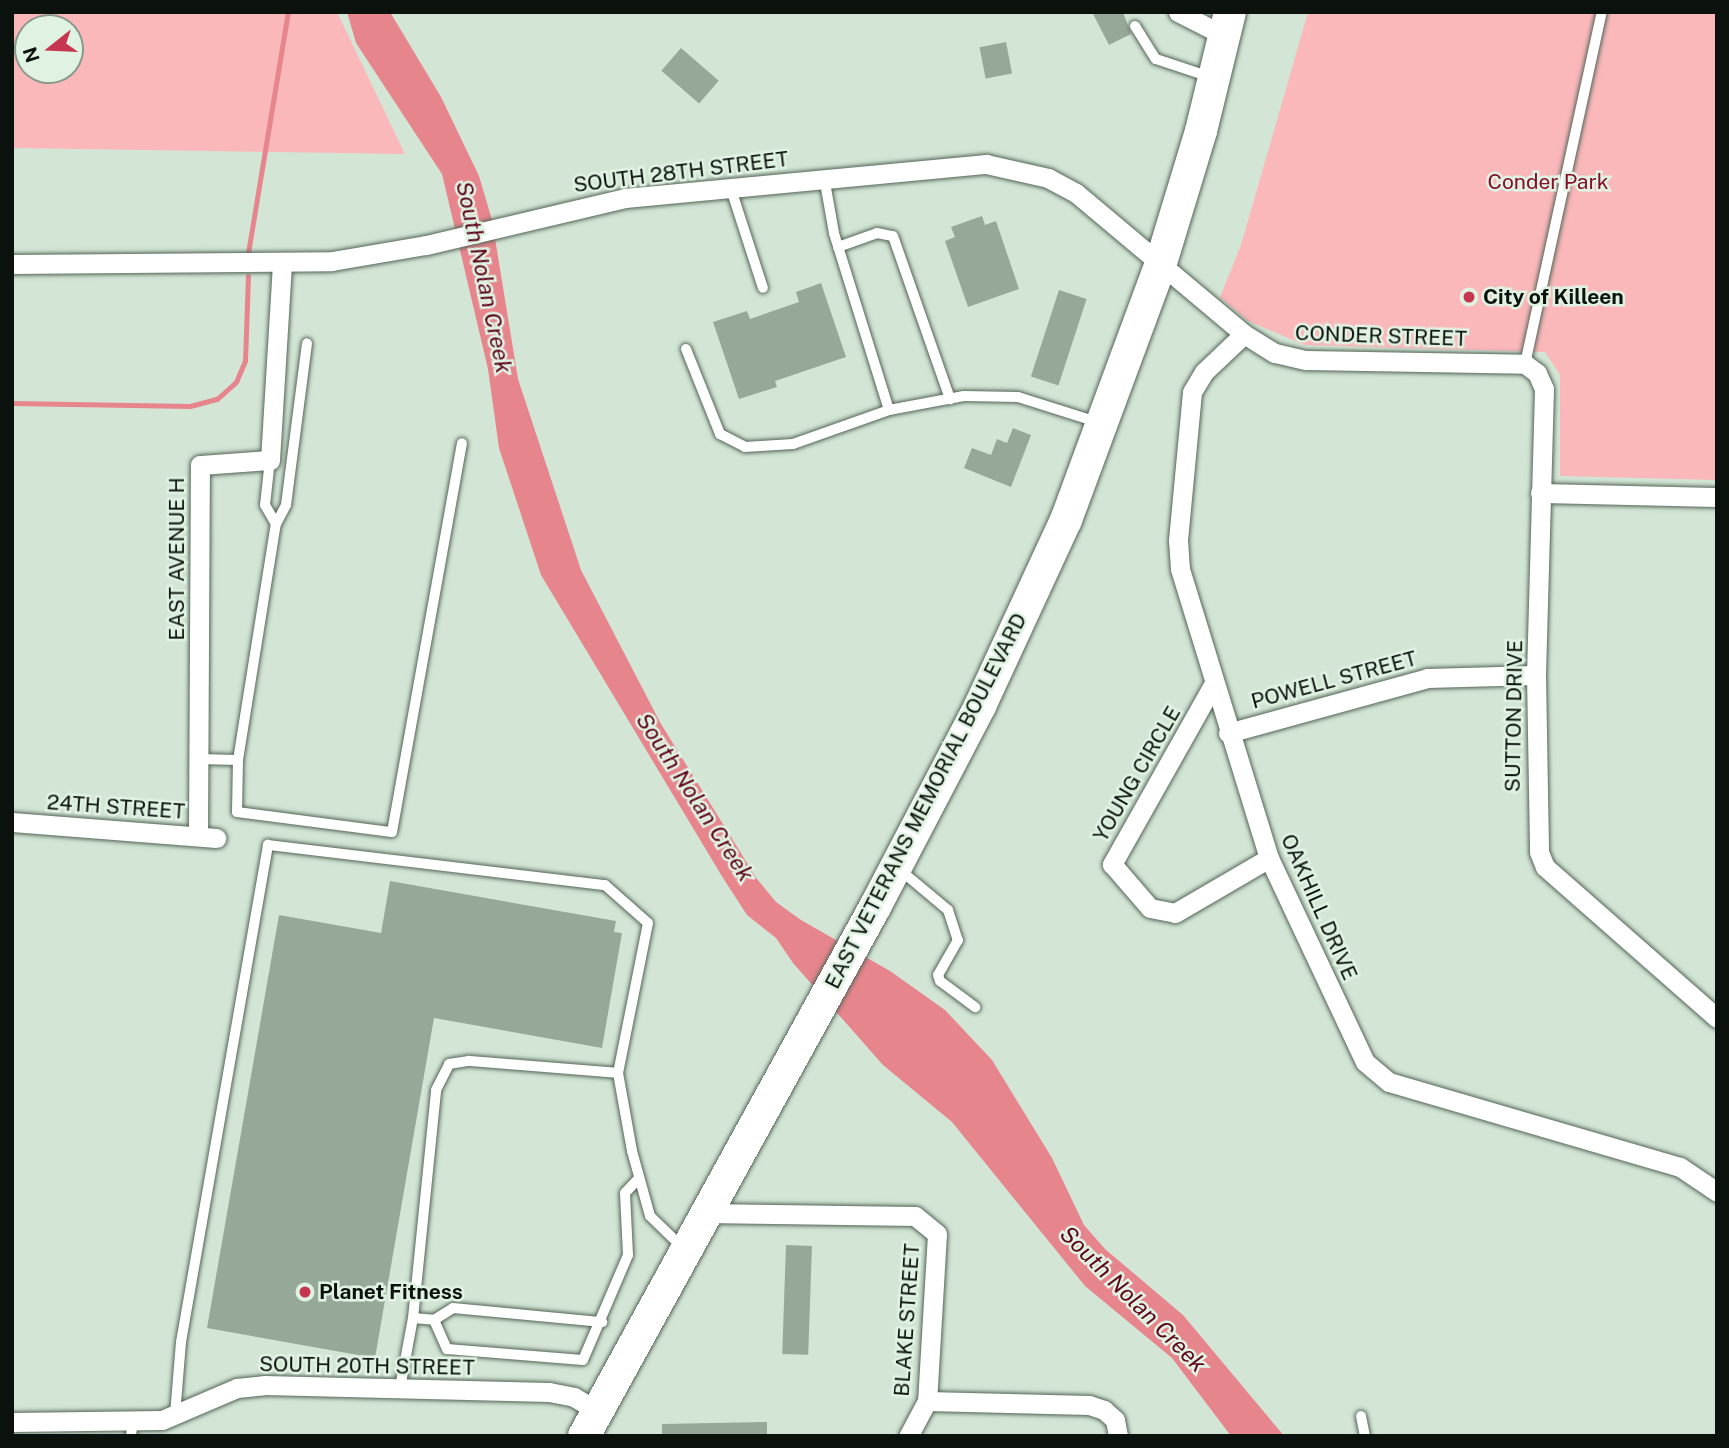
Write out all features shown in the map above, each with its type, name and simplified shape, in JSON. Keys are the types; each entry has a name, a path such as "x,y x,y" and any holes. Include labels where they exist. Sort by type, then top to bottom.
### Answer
{"main road":[{"name":"EAST VETERANS MEMORIAL BOULEVARD","path":"591,1423 703,1213 875,907 980,706 1066,520 1104,424 1160,266 1227,24"}],"street":[{"path":"1178,12 1227,24"},
{"name":"SOUTH 28TH STREET","path":"12,264 282,264 332,261 426,245 596,202 730,185 986,164 1028,172 1076,193 1160,266"},
{"path":"270,460 282,264"},
{"name":"CONDER STREET","path":"1160,266 1244,334 1275,353 1306,360 1504,361 1525,364"},
{"name":"OAKHILL DRIVE","path":"1244,334 1204,372 1192,392 1181,499 1180,569 1213,685 1269,858 1365,1062 1375,1074 1389,1082 1680,1167 1717,1192"},
{"name":"SUTTON DRIVE","path":"1525,364 1537,373 1544,389 1536,675 1535,838 1545,867 1717,1018"},
{"name":"EAST AVENUE H","path":"207,836 198,759 200,465 270,460"},
{"path":"1540,493 1717,497"},
{"name":"POWELL STREET","path":"1228,733 1427,678 1536,675"},
{"name":"YOUNG CIRCLE","path":"1213,685 1112,864 1150,908 1175,914 1269,858"},
{"name":"24TH STREET","path":"12,822 207,836"},
{"name":"BLAKE STREET","path":"703,1213 915,1216 937,1234 927,1401 908,1436"},
{"name":"SOUTH 20TH STREET","path":"12,1422 132,1428 175,1416 237,1388 400,1388 548,1392 574,1397 591,1423"},
{"path":"927,1401 1089,1405 1104,1409 1116,1428"}],"lane":[{"path":"1525,364 1601,14"},
{"path":"1135,26 1156,59 1214,78"},
{"path":"824,177 838,247 889,410"},
{"path":"730,185 763,288"},
{"path":"838,247 877,233 893,236 950,399"},
{"path":"307,344 286,505 276,524 238,760 237,812 393,832 462,443"},
{"path":"686,349 720,434 745,447 793,444 889,410 950,399 1018,397 1104,424"},
{"path":"270,460 265,505 276,524"},
{"path":"198,759 238,760"},
{"path":"175,1416 181,1342 268,845 605,885 648,923 618,1073 638,1179 650,1216 684,1249"},
{"path":"895,867 938,897 948,911 958,940 938,975 940,981 975,1007"},
{"path":"400,1388 413,1318 436,1090 449,1065 469,1060 618,1073"},
{"path":"434,1320 447,1349 575,1362 589,1351 628,1255 625,1193 638,1179"},
{"path":"413,1318 434,1320 453,1308 601,1322"},
{"path":"1362,1416 1365,1436"}],"green space":[{"path":"12,12 337,12 405,154 12,148"},
{"name":"Conder Park","path":"1308,12 1717,12 1717,480 1560,476 1560,375 1545,352 1305,345 1248,321 1220,297 1241,245"}],"water":[{"name":"South Nolan Creek","path":"347,12 390,12 441,97 479,176 492,220 518,379 581,570 661,724 757,879 776,902 801,920 890,971 945,1010 992,1060 1052,1158 1084,1225 1105,1249 1183,1315 1284,1436 1231,1436 1172,1358 1085,1286 952,1122 883,1065 793,963 776,938 747,915 541,575 499,448 488,369 442,174 356,43"}],"building":[{"path":"1092,12 1123,12 1131,34 1109,45"},
{"path":"1006,42 1012,73 986,79 979,47"},
{"path":"681,48 719,81 699,103 661,71"},
{"path":"982,216 985,225 996,221 1019,289 968,307 945,241 955,237 951,227"},
{"path":"821,283 846,357 775,381 777,387 739,399 713,322 747,311 750,319 799,302 796,292"},
{"path":"1059,290 1087,299 1058,386 1031,377"},
{"path":"1013,428 1031,435 1011,487 964,468 972,448 991,455 997,439 1007,443"},
{"path":"390,881 616,921 614,932 622,933 602,1048 434,1018 375,1358 207,1328 279,915 381,933"},
{"path":"786,1245 812,1246 808,1355 782,1354"},
{"path":"767,1422 767,1436 662,1436 662,1424"}],"waterway":[{"path":"248,253 288,12"},
{"path":"12,403 190,406 217,399 236,382 245,361 248,276"}],"place":[{"name":"City of Killeen","path":"1469,297"},
{"name":"Planet Fitness","path":"305,1292"}]}
